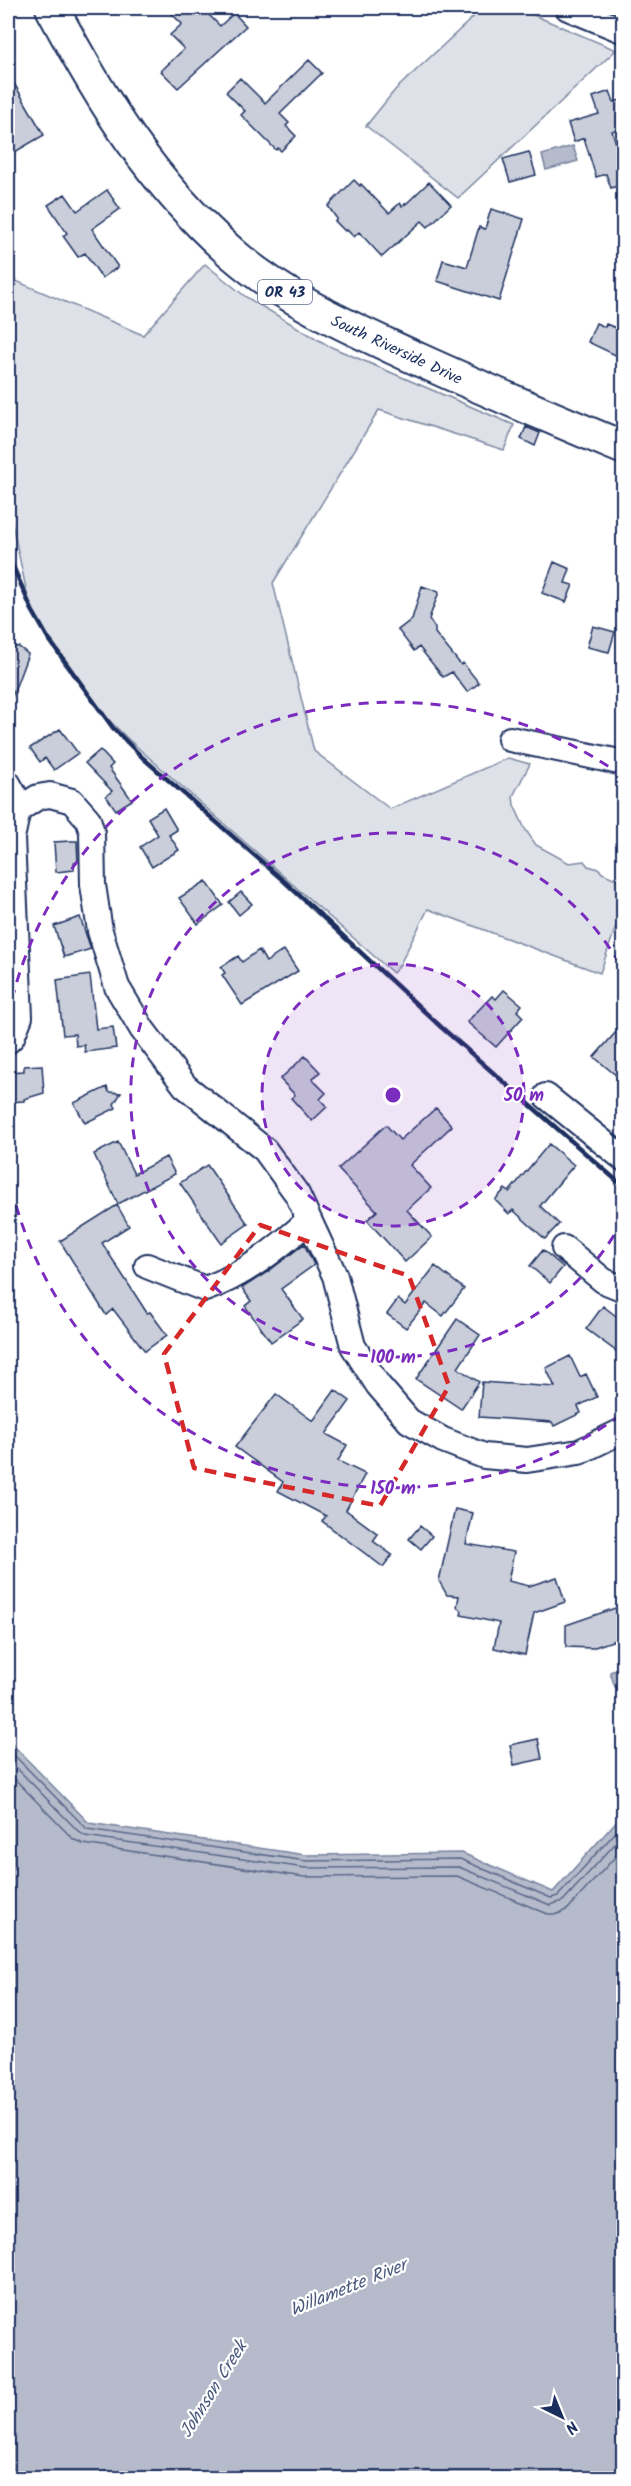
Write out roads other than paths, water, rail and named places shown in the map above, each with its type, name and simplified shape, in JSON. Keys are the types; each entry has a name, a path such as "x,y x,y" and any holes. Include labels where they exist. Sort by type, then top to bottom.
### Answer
{"main road":[{"name":"South Riverside Drive","path":"52,8 113,117 145,161 186,209 235,256 268,281 327,317 480,387 624,448"}],"street":[{"path":"568,8 624,31"},
{"path":"510,739 624,763"},
{"path":"8,783 22,807"},
{"path":"8,1041 20,1017 12,838 18,810 38,797 50,795 72,801 88,819 92,832 93,885 100,931 117,987 142,1029 185,1086 265,1150 297,1194 335,1276 353,1346 378,1385 409,1421 443,1440 484,1456 527,1460 579,1452 624,1430"},
{"path":"546,1096 624,1159"},
{"path":"147,1266 205,1289 225,1282 275,1250 309,1220"},
{"path":"564,1248 604,1281 624,1289"}],"water":[{"path":"573,146 578,161 546,170 542,155"},
{"path":"623,1667 623,1684 615,1687 610,1672"},
{"path":"8,1740 89,1823 306,1855 462,1853 553,1892 623,1814 623,2478 8,2478"}],"railway":[{"path":"8,555 32,610 48,638 113,728 143,758 285,882 441,1027 624,1187"}],"water label":[{"name":"Willamette River","path":"348,2287"},
{"name":"Johnson Creek","path":"213,2389"}]}
